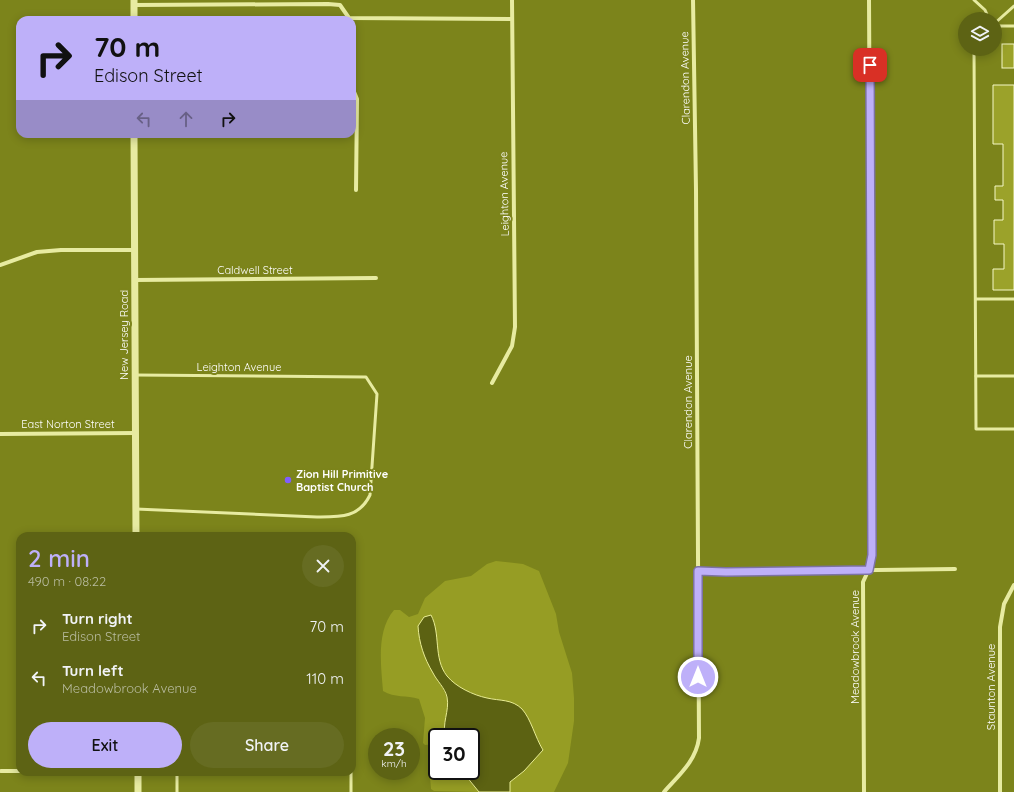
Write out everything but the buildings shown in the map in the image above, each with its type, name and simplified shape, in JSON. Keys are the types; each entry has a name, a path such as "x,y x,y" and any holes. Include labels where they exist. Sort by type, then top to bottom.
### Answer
{"street":[{"name":"Leighton Avenue","path":"492,383 512,346 515,327 512,0"},
{"name":"Clarendon Avenue","path":"664,792 690,763 698,746 696,190 693,0"},
{"name":"Meadowbrook Avenue","path":"864,792 863,582 869,570 872,548 869,0"},
{"path":"134,16 134,3 340,4 347,16"},
{"path":"356,19 512,19"},
{"path":"356,96 356,111"},
{"name":"New Jersey Road","path":"134,138 136,532"},
{"path":"354,138 356,190"},
{"path":"0,265 37,252 60,250 135,250"},
{"name":"Caldwell Street","path":"135,280 376,278"},
{"name":"East Norton Street","path":"0,434 136,433"},
{"path":"698,571 726,572 955,569"},
{"name":"Staunton Avenue","path":"1000,792 1000,627 1004,604 1014,585"},
{"path":"1,771 16,771"},
{"path":"138,776 138,792"}],"lane":[{"path":"974,0 986,12"},
{"path":"1002,17 1014,6"},
{"path":"1002,25 1014,26"},
{"path":"974,56 976,429 1014,429"},
{"path":"976,299 1014,299"},
{"name":"Leighton Avenue","path":"136,375 366,377 378,394 370,495 365,506 358,511 346,515 317,518 136,509"},
{"path":"976,376 1014,376"},
{"path":"177,776 177,792"},
{"path":"351,776 351,792"}],"shaded area":[{"path":"496,561 523,564 539,571 556,614 559,632 572,673 574,721 568,763 554,792 510,792 510,782 524,771 543,749 528,718 514,703 487,698 471,693 455,684 447,676 440,662 436,630 431,615 441,685 448,703 445,728 428,728 428,745 425,745 423,743 425,718 419,699 396,696 383,691 381,659 382,638 388,618 394,610 400,610 409,617 418,614 425,598 445,581 471,576 487,564"},
{"path":"431,615 436,630 440,662 447,676 455,684 476,695 514,703 522,709 528,718 543,750 524,771 510,782 510,792 479,792 469,780 480,780 480,728 444,728 448,702 445,691 427,662 422,650 418,626 424,617"},
{"path":"430,780 469,780 479,792 434,791 431,789"}],"place":[{"name":"Zion Hill Primitive Baptist Church","path":"288,480"}],"route":[{"path":"698,677 698,571 869,570 872,555 870,65"}]}
